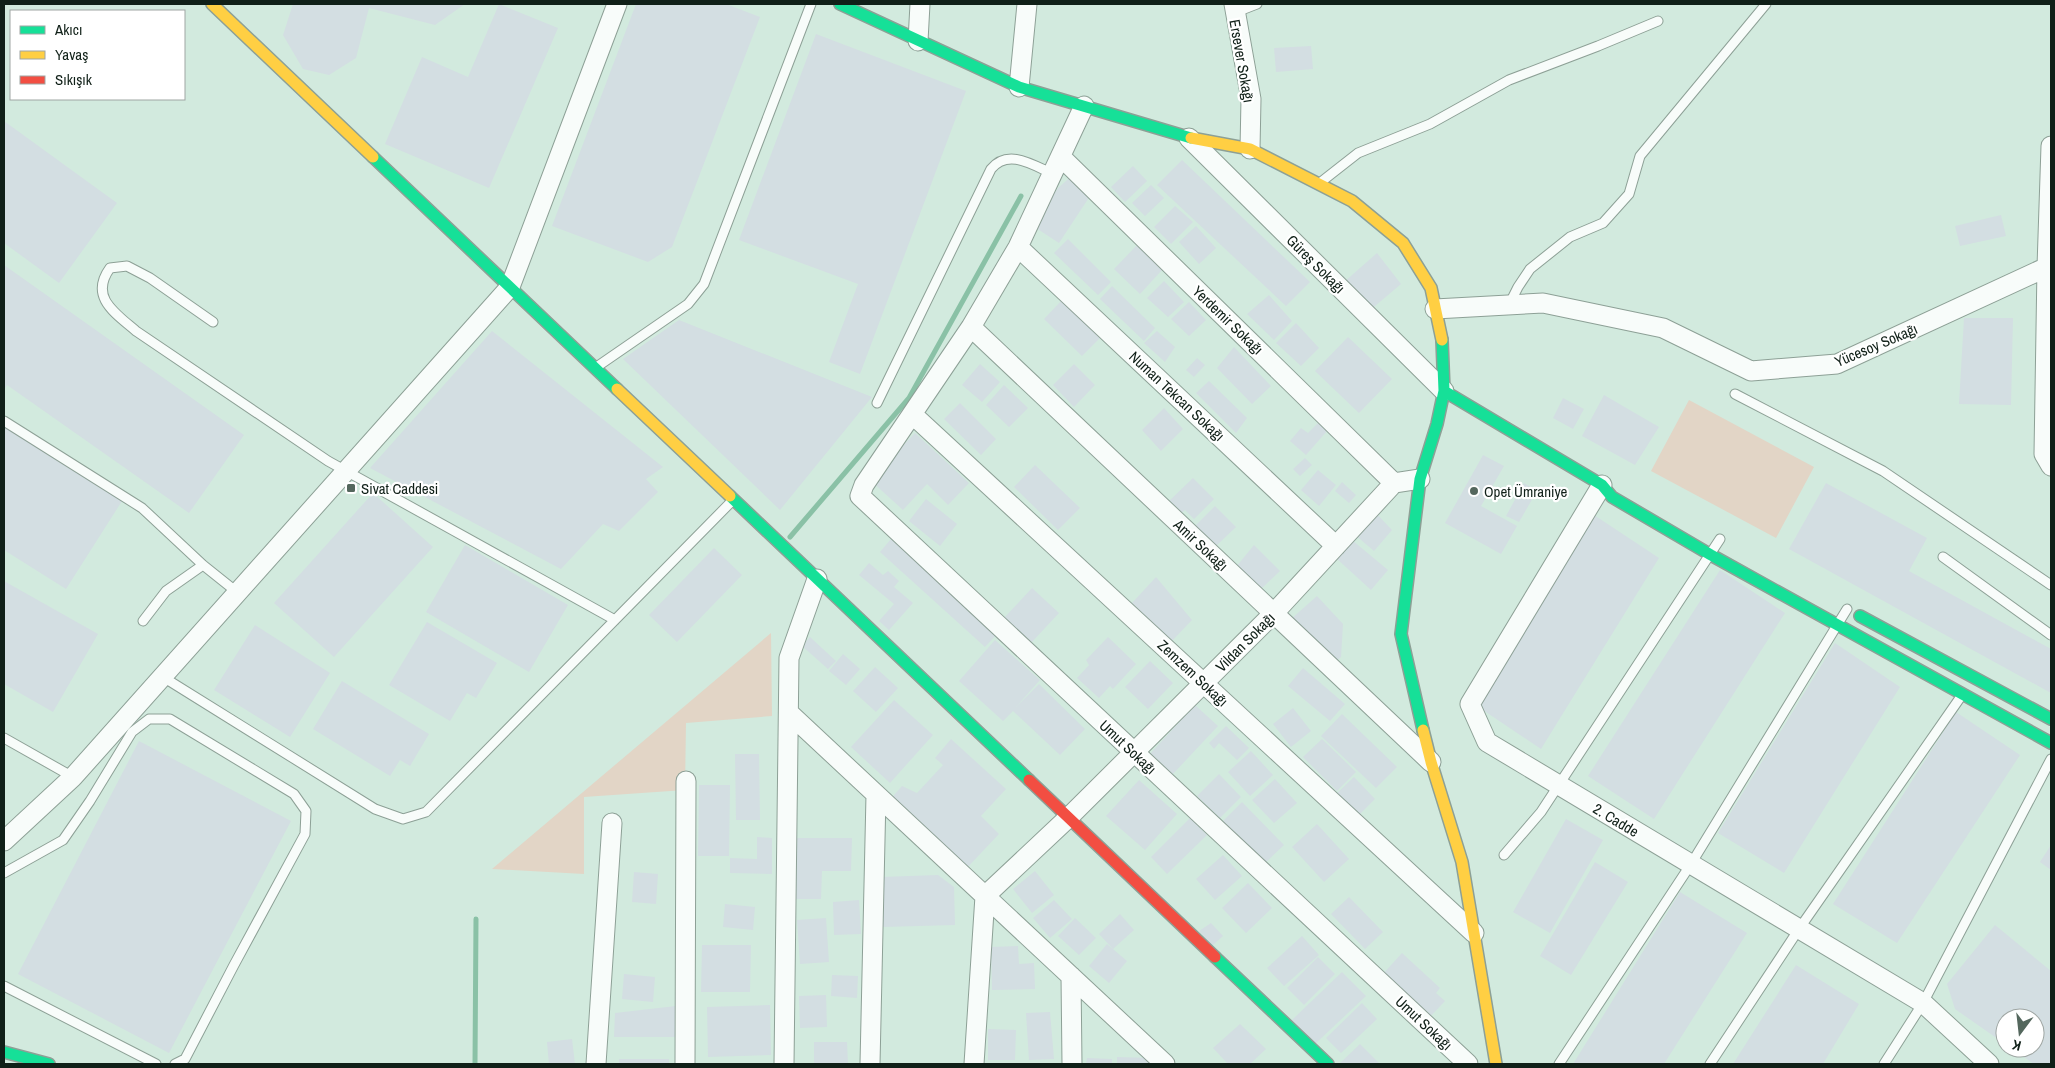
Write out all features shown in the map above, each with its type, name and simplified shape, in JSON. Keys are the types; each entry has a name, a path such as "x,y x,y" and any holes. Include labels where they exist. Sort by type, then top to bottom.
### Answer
{"street":[{"path":"212,4 1328,1064"},
{"path":"4,840 73,777 510,287 617,4"},
{"path":"840,4 1019,87 1189,138 1250,149 1352,201 1403,243 1431,288 1443,343 1444,391 1437,424 1420,480 1401,634 1431,762 1462,862 1496,1064"},
{"path":"918,41 920,4"},
{"path":"1019,87 1027,4"},
{"name":"Ersever Sokağı","path":"1234,8 1251,99 1250,149"},
{"path":"912,414 971,327 1018,247 1084,106"},
{"name":"Güreş Sokağı","path":"1189,138 1444,391"},
{"path":"2051,146 2044,454 2051,466"},
{"name":"Yerdemir Sokağı","path":"1057,165 1394,483"},
{"name":"Numan Tekcan Sokağı","path":"1018,247 1336,546"},
{"name":"Yücesoy Sokağı","path":"1435,309 1543,302 1663,328 1751,371 1837,364 2049,266"},
{"name":"Amir Sokağı","path":"971,327 1431,762"},
{"path":"1444,391 1607,484 1612,497 1711,555 1839,624 2051,743"},
{"name":"Zemzem Sokağı","path":"912,414 1474,933"},
{"name":"Umut Sokağı","path":"912,414 864,485 860,496 1468,1064"},
{"path":"1394,483 1420,480"},
{"name":"Vildan Sokağı","path":"985,896 1068,818 1204,684 1274,613 1394,483"},
{"name":"2. Cadde","path":"1607,484 1470,704 1487,742 1923,1003 1989,1064"},
{"path":"784,1064 789,658 817,579"},
{"path":"1843,607 2051,719"},
{"path":"789,713 1166,1064"},
{"path":"685,1064 686,781"},
{"path":"870,1064 876,794"},
{"path":"596,1064 612,823"},
{"path":"974,1064 985,896"},
{"path":"1071,976 1072,1064"},
{"path":"4,1052 49,1064"}],"lane":[{"path":"596,368 688,304 704,284 810,4"},
{"path":"1234,8 1257,4"},
{"path":"1509,305 1530,269 1570,238 1602,222 1629,194 1640,156 1766,4"},
{"path":"1319,183 1358,153 1430,124 1509,80 1658,21"},
{"path":"878,403 991,169 999,161 1015,158 1057,165"},
{"path":"213,322 150,278 127,266 110,268 102,278 103,294 109,308 136,331 328,461 348,470 615,620"},
{"path":"1735,394 1883,470 2051,586"},
{"path":"4,421 142,508 204,565 222,577 238,592"},
{"path":"163,677 375,809 403,819 426,812 734,500"},
{"path":"1504,855 1541,812 1720,539"},
{"path":"1943,557 2051,635"},
{"path":"143,621 166,591 204,565"},
{"path":"1559,1064 1691,864 1839,624 1843,607"},
{"path":"1710,1064 1799,929 1974,676"},
{"path":"4,873 63,840 90,801 132,732 149,719 170,719 294,794 306,811 305,834 185,1059 175,1064"},
{"path":"4,738 73,777"},
{"path":"1884,1064 1923,1003 2051,759"},
{"path":"4,986 156,1064"}],"shaded area":[{"path":"1689,400 1814,467 1776,538 1651,471"},
{"path":"771,633 772,716 686,723 685,790 584,797 584,874 492,869"}],"building":[{"path":"293,4 465,4 435,25 369,8 356,58 329,75 303,69 283,35"},
{"path":"499,4 558,28 489,188 385,144 422,57 468,77"},
{"path":"636,4 726,4 760,17 672,247 648,262 552,226"},
{"path":"816,34 966,91 860,374 829,362 858,284 739,240"},
{"path":"1311,46 1313,69 1276,72 1274,48"},
{"path":"4,121 117,203 59,283 4,243"},
{"path":"1182,160 1310,282 1286,306 1157,185"},
{"path":"1133,166 1147,181 1125,202 1111,187"},
{"path":"1075,173 1092,193 1059,243 1033,226 1058,188"},
{"path":"1151,185 1164,198 1145,216 1132,203"},
{"path":"1175,206 1193,222 1171,244 1154,227"},
{"path":"2001,215 2006,236 1960,246 1955,226"},
{"path":"1196,226 1216,248 1199,264 1179,242"},
{"path":"1068,239 1111,282 1098,295 1054,253"},
{"path":"1137,245 1162,270 1140,294 1114,269"},
{"path":"1377,253 1401,284 1368,312 1343,283"},
{"path":"4,265 244,435 189,513 7,385 4,390"},
{"path":"1164,281 1184,302 1168,317 1147,298"},
{"path":"1112,286 1155,328 1144,341 1100,299"},
{"path":"1269,295 1292,321 1274,340 1247,314"},
{"path":"1063,299 1102,336 1082,356 1044,319"},
{"path":"1189,302 1206,320 1189,336 1171,319"},
{"path":"1964,318 2013,318 2011,405 1959,404"},
{"path":"679,320 872,397 780,510 623,359"},
{"path":"1296,323 1319,348 1301,366 1276,343"},
{"path":"492,331 663,467 646,479 658,492 619,531 603,524 561,569 370,468"},
{"path":"1157,331 1175,347 1165,362 1144,343"},
{"path":"1348,337 1392,379 1359,413 1315,371"},
{"path":"1234,347 1271,386 1252,404 1217,368"},
{"path":"1197,358 1205,365 1194,377 1186,370"},
{"path":"980,364 1000,382 982,402 962,385"},
{"path":"1074,364 1095,385 1074,407 1053,385"},
{"path":"1209,381 1247,418 1236,433 1196,393"},
{"path":"1004,385 1028,408 1009,427 986,405"},
{"path":"1604,395 1659,427 1635,465 1582,436"},
{"path":"1563,398 1584,409 1573,429 1553,418"},
{"path":"960,403 996,439 981,455 944,419"},
{"path":"1164,408 1183,429 1161,451 1142,430"},
{"path":"1318,423 1327,431 1306,455 1290,441 1301,428 1308,433"},
{"path":"4,426 122,501 66,589 4,550"},
{"path":"915,433 969,483 948,505 927,484 903,510 870,480"},
{"path":"1483,455 1504,466 1481,506 1517,526 1501,554 1445,523"},
{"path":"1305,458 1312,465 1300,476 1293,469"},
{"path":"1035,465 1080,508 1058,530 1014,487"},
{"path":"1318,470 1336,485 1319,506 1301,490"},
{"path":"1193,478 1214,499 1194,519 1185,510 1179,515 1167,503"},
{"path":"1342,482 1356,495 1349,503 1335,491"},
{"path":"1524,483 1537,491 1519,522 1506,516"},
{"path":"1826,483 1927,538 1909,571 2051,649 2051,693 1789,549"},
{"path":"373,493 433,547 334,657 274,603"},
{"path":"926,499 957,524 940,546 909,521"},
{"path":"1215,506 1236,527 1216,546 1195,526"},
{"path":"1374,511 1392,530 1374,551 1354,534"},
{"path":"1594,515 1659,558 1541,749 1477,706"},
{"path":"891,539 996,635 985,647 880,552"},
{"path":"1352,540 1388,570 1371,590 1336,558"},
{"path":"465,545 568,605 529,672 426,612"},
{"path":"1254,545 1280,571 1260,590 1236,567"},
{"path":"714,548 742,575 677,642 649,615"},
{"path":"869,563 883,575 888,571 899,581 894,587 913,603 889,630 879,621 894,604 859,575"},
{"path":"1720,570 1785,613 1654,819 1588,776"},
{"path":"1156,577 1192,620 1170,643 1132,603"},
{"path":"4,581 98,634 53,712 4,684"},
{"path":"1032,588 1059,613 1031,643 1004,618"},
{"path":"1317,596 1343,624 1341,657 1331,666 1290,620"},
{"path":"427,622 497,663 476,698 467,693 450,721 389,685"},
{"path":"255,625 330,673 290,737 214,690"},
{"path":"810,637 836,661 828,669 802,646"},
{"path":"1108,637 1136,664 1113,689 1110,686 1099,698 1077,678 1089,665 1086,660"},
{"path":"995,640 1040,680 1016,707 1039,684 1085,729 1060,755 1013,711 1003,721 959,681"},
{"path":"1835,643 1900,687 1784,873 1718,833"},
{"path":"843,654 860,669 846,685 829,671"},
{"path":"1150,661 1173,683 1148,709 1125,687"},
{"path":"875,667 898,688 876,712 853,691"},
{"path":"1303,668 1345,704 1330,721 1288,686"},
{"path":"342,681 429,734 410,766 400,760 390,776 313,729"},
{"path":"894,700 933,735 890,783 851,747"},
{"path":"1195,705 1218,726 1172,775 1149,755"},
{"path":"1293,708 1311,731 1291,747 1273,724"},
{"path":"1956,712 2020,755 1897,943 1833,904"},
{"path":"1342,714 1397,767 1376,788 1321,736"},
{"path":"1226,726 1249,748 1237,760 1219,743 1214,749 1209,743"},
{"path":"951,739 1006,789 981,816 999,834 964,871 888,802 902,786 917,793 943,765 935,758"},
{"path":"1322,739 1356,772 1337,791 1303,757"},
{"path":"139,741 291,821 169,1053 18,974"},
{"path":"1251,751 1273,775 1250,796 1228,772"},
{"path":"735,754 759,754 760,820 736,820"},
{"path":"1219,774 1241,797 1220,818 1197,796"},
{"path":"1354,777 1375,799 1357,817 1335,795"},
{"path":"1275,779 1297,803 1274,823 1252,800"},
{"path":"1139,780 1177,814 1145,850 1106,816"},
{"path":"699,785 730,785 729,856 698,856"},
{"path":"1242,802 1284,845 1264,864 1223,821"},
{"path":"1190,818 1207,835 1167,874 1151,857"},
{"path":"1566,819 1603,840 1550,933 1513,912"},
{"path":"1317,824 1349,859 1324,882 1292,847"},
{"path":"757,837 772,838 772,874 730,873 730,858 757,859"},
{"path":"796,838 852,838 851,871 822,871 821,899 796,899"},
{"path":"2051,845 2051,870 2040,862"},
{"path":"1223,855 1242,876 1215,900 1196,879"},
{"path":"1595,862 1628,882 1571,975 1540,956"},
{"path":"1035,871 1054,895 1032,913 1013,889"},
{"path":"634,872 658,874 656,904 632,902"},
{"path":"938,875 954,887 955,925 883,927 881,877"},
{"path":"1248,883 1272,908 1246,933 1222,908"},
{"path":"1680,892 1747,933 1664,1064 1573,1064"},
{"path":"1349,897 1383,932 1365,949 1331,914"},
{"path":"859,900 861,934 834,935 833,902"},
{"path":"1054,900 1072,919 1050,938 1033,918"},
{"path":"725,904 755,907 753,930 723,927"},
{"path":"1120,914 1134,930 1113,949 1099,934"},
{"path":"826,918 829,962 800,964 797,920"},
{"path":"1075,918 1096,938 1079,955 1058,936"},
{"path":"1211,923 1223,936 1212,946 1199,931"},
{"path":"1995,925 2051,971 2050,1064 2034,1064 2025,1058 2045,1058 2045,1008 1995,1008 1995,1037 1955,1009 1947,984"},
{"path":"1302,936 1319,955 1284,986 1267,968"},
{"path":"1107,944 1127,961 1109,983 1089,966"},
{"path":"702,945 751,945 750,992 701,992"},
{"path":"1018,946 1019,964 1034,963 1035,989 992,990 991,947"},
{"path":"1402,953 1440,988 1436,993 1445,1001 1429,1018 1382,975"},
{"path":"1318,957 1335,974 1304,1005 1287,988"},
{"path":"1796,965 1859,1004 1823,1064 1733,1064"},
{"path":"1342,972 1366,996 1315,1044 1292,1020"},
{"path":"624,974 655,977 653,1002 622,999"},
{"path":"832,975 858,976 857,998 831,996"},
{"path":"826,995 827,1027 800,1028 799,996"},
{"path":"1362,1003 1377,1019 1341,1053 1326,1038"},
{"path":"770,1005 771,1055 708,1057 707,1007"},
{"path":"676,1006 679,1037 614,1037 615,1013"},
{"path":"1050,1012 1054,1059 1029,1060 1026,1013"},
{"path":"1240,1024 1266,1049 1250,1064 1228,1064 1213,1048"},
{"path":"988,1029 1016,1030 1015,1060 988,1060"},
{"path":"572,1039 575,1064 549,1064 547,1042"},
{"path":"814,1042 847,1042 848,1064 814,1064"},
{"path":"1360,1044 1380,1064 1339,1064"},
{"path":"1117,1057 1152,1058 1152,1064 1117,1064"},
{"path":"1087,1058 1112,1059 1112,1064 1086,1064"},
{"path":"619,1059 669,1059 669,1064 619,1064"}],"waterway":[{"path":"790,537 909,398 1021,196"},
{"path":"475,1064 476,919"}],"traffic: fast":[{"path":"840,4 1019,87 1191,138"},
{"path":"373,157 617,389"},
{"path":"1423,730 1401,634 1420,479 1437,424 1444,391 1442,340"},
{"path":"1444,391 1602,485 1612,497 1711,555 2051,743"},
{"path":"730,496 1029,780"},
{"path":"1860,616 2051,719"},
{"path":"1215,957 1328,1064"},
{"path":"4,1052 49,1064"}],"traffic: slow":[{"path":"212,4 373,157"},
{"path":"1191,138 1250,149 1352,201 1403,243 1431,288 1442,340"},
{"path":"617,389 730,496"},
{"path":"1423,730 1462,862 1496,1064"}],"traffic: jam":[{"path":"1029,780 1215,957"}],"place":[{"name":"Sivat Caddesi","path":"351,488"},
{"name":"Opet Ümraniye","path":"1474,491"}]}
